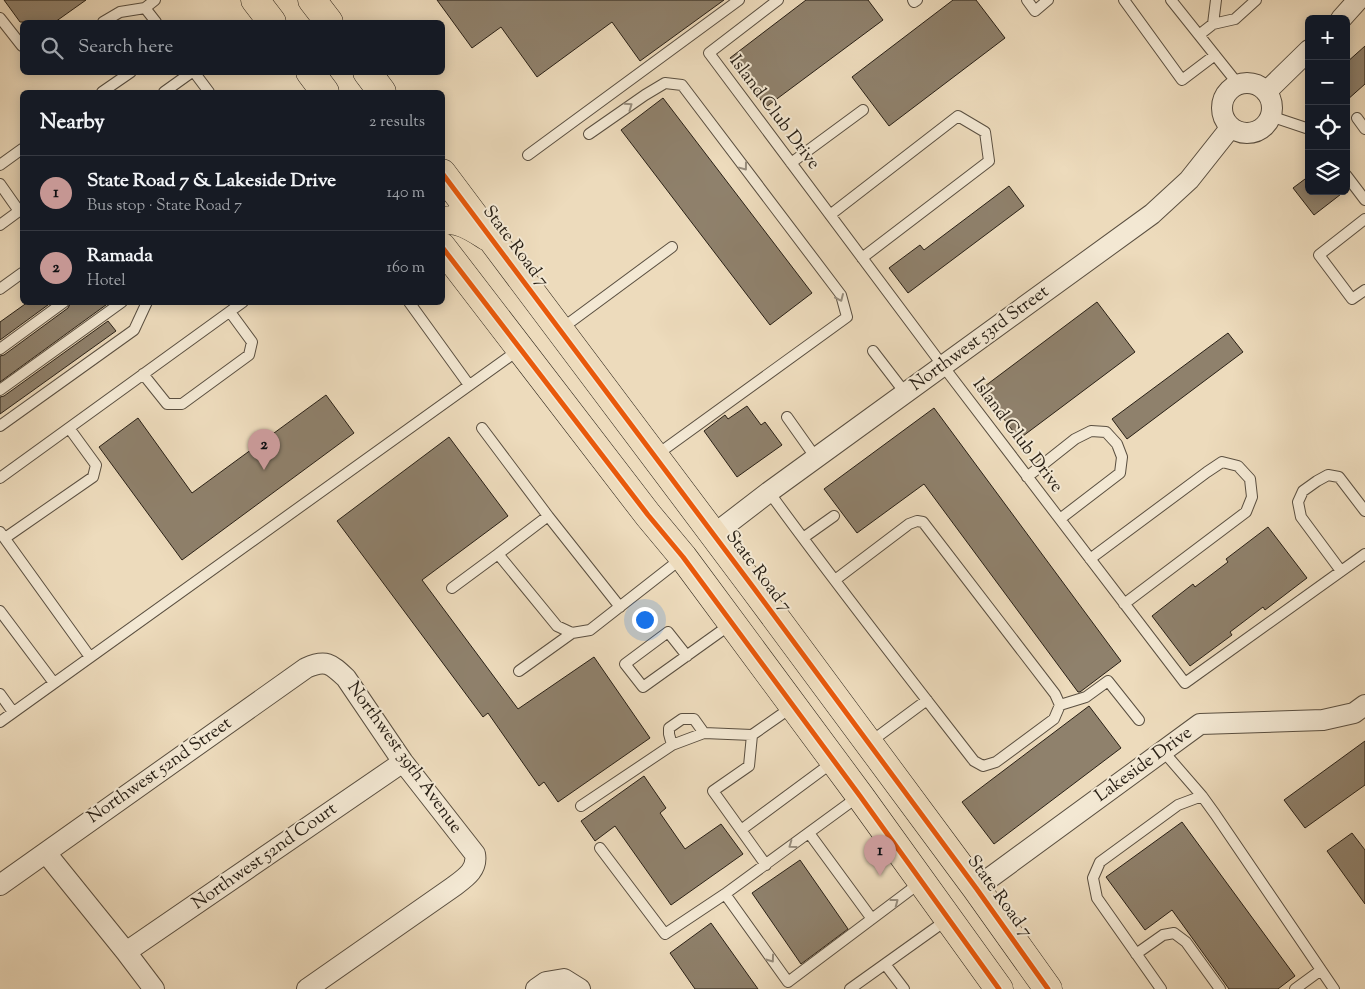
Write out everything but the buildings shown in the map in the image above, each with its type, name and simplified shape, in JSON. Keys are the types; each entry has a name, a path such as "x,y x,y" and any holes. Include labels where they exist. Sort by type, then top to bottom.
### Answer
{"main road":[{"path":"255,0 270,20"},
{"path":"312,0 327,20"},
{"path":"369,75 380,90"},
{"name":"State Road 7","path":"445,177 753,586 976,888 1048,989"},
{"path":"445,220 463,223 494,240"},
{"path":"445,251 648,515 683,557 860,796 999,989"},
{"path":"648,515 676,533 695,538 713,535"},
{"path":"683,557 722,567 753,586"},
{"path":"922,882 946,893 958,893 976,888"}],"street":[{"path":"1345,15 1358,0"},
{"path":"1266,92 1305,54"},
{"path":"1252,83 1260,86 1266,92 1272,108 1266,124 1256,131 1248,133 1231,127 1222,112 1222,104 1230,89 1238,84 1252,83"},
{"name":"Northwest 53rd Street","path":"713,535 769,492 1152,214 1189,180 1231,127"},
{"name":"Northwest 39th Avenue","path":"308,989 453,887 473,869 476,861 475,854 403,762 346,678 334,666 323,663"},
{"name":"Northwest 52nd Street","path":"0,885 306,668 314,664 323,663"},
{"name":"Lakeside Drive","path":"976,888 1200,724 1323,720 1354,712 1365,705"},
{"name":"Northwest 52nd Court","path":"126,952 403,762"},
{"path":"46,853 154,989"},
{"path":"536,989 546,982 572,984"}],"lane":[{"path":"106,20 120,12 145,8 155,0"},
{"path":"528,155 739,0"},
{"name":"Island Club Drive","path":"778,0 709,53 1184,683 1365,554"},
{"path":"1027,0 1035,11 1048,0"},
{"path":"1124,0 1182,80 1215,55"},
{"path":"1171,0 1238,84"},
{"path":"1213,24 1216,0"},
{"path":"1199,35 1213,24 1235,19 1256,0"},
{"path":"145,8 154,20"},
{"path":"0,18 20,43"},
{"path":"105,90 127,75"},
{"path":"167,90 189,75"},
{"path":"195,75 207,90"},
{"path":"589,134 665,83 682,85 840,295 847,317 654,456"},
{"path":"791,163 863,110"},
{"path":"830,215 958,116 985,132 989,161 862,258"},
{"path":"1270,116 1305,128"},
{"path":"1357,118 1365,129"},
{"path":"0,165 20,150"},
{"path":"1350,179 1365,200"},
{"path":"0,184 19,211 0,225"},
{"path":"1365,219 1319,255 1352,299 1365,290"},
{"path":"560,330 672,247"},
{"path":"0,289 20,274"},
{"path":"0,349 60,305"},
{"path":"0,390 118,305"},
{"path":"0,426 134,330 146,305"},
{"path":"0,478 239,305"},
{"path":"411,305 469,386"},
{"path":"143,374 166,404 182,404 249,354 252,342 230,312"},
{"path":"0,722 521,348"},
{"path":"873,351 906,394"},
{"path":"787,417 816,458"},
{"path":"69,428 96,465 93,477 2,535 90,657"},
{"path":"482,428 620,607"},
{"path":"1027,477 1075,439 1091,431 1106,432 1117,444 1122,457 1120,473 1060,519"},
{"path":"1090,560 1222,462 1238,466 1250,480 1252,497 1246,512 1124,604"},
{"path":"1341,571 1301,517 1298,502 1303,491 1328,475 1340,477 1365,511"},
{"path":"769,492 803,538 835,580 927,700 974,762 984,766 996,762 1054,719 1060,705 1056,694 923,522 917,521 909,524 835,580"},
{"path":"452,588 548,516"},
{"path":"803,538 834,516"},
{"path":"498,554 556,626 572,633"},
{"path":"519,671 572,633 590,630 683,557"},
{"path":"0,611 54,683"},
{"path":"687,656 668,632 625,664 643,687 687,656 732,623"},
{"path":"1060,705 1086,697 1108,680 1140,720"},
{"path":"0,694 13,712"},
{"path":"868,743 927,700"},
{"path":"581,806 672,745 704,733 752,735 793,706"},
{"path":"672,745 669,728 682,719 694,719 704,733"},
{"path":"752,735 750,766 713,790 766,865"},
{"path":"1163,751 1215,814 1334,989"},
{"path":"741,830 834,761"},
{"path":"600,848 665,934 766,865 860,796"},
{"path":"1161,989 1097,898 1093,878 1100,862 1178,804 1202,796"},
{"path":"808,833 872,919"},
{"path":"725,894 788,982 922,882"},
{"path":"850,989 949,918"},
{"path":"1136,954 1164,935 1174,933 1186,942 1220,989"},
{"path":"885,964 904,989"},
{"path":"1294,989 1322,970"}],"cycle path":[{"path":"445,177 753,587 976,888 1048,989"},
{"path":"445,251 648,515 683,557 860,796 999,989"}],"place":[{"name":"Ramada","path":"264,470"},
{"name":"State Road 7 & Lakeside Drive","path":"880,876"}]}
